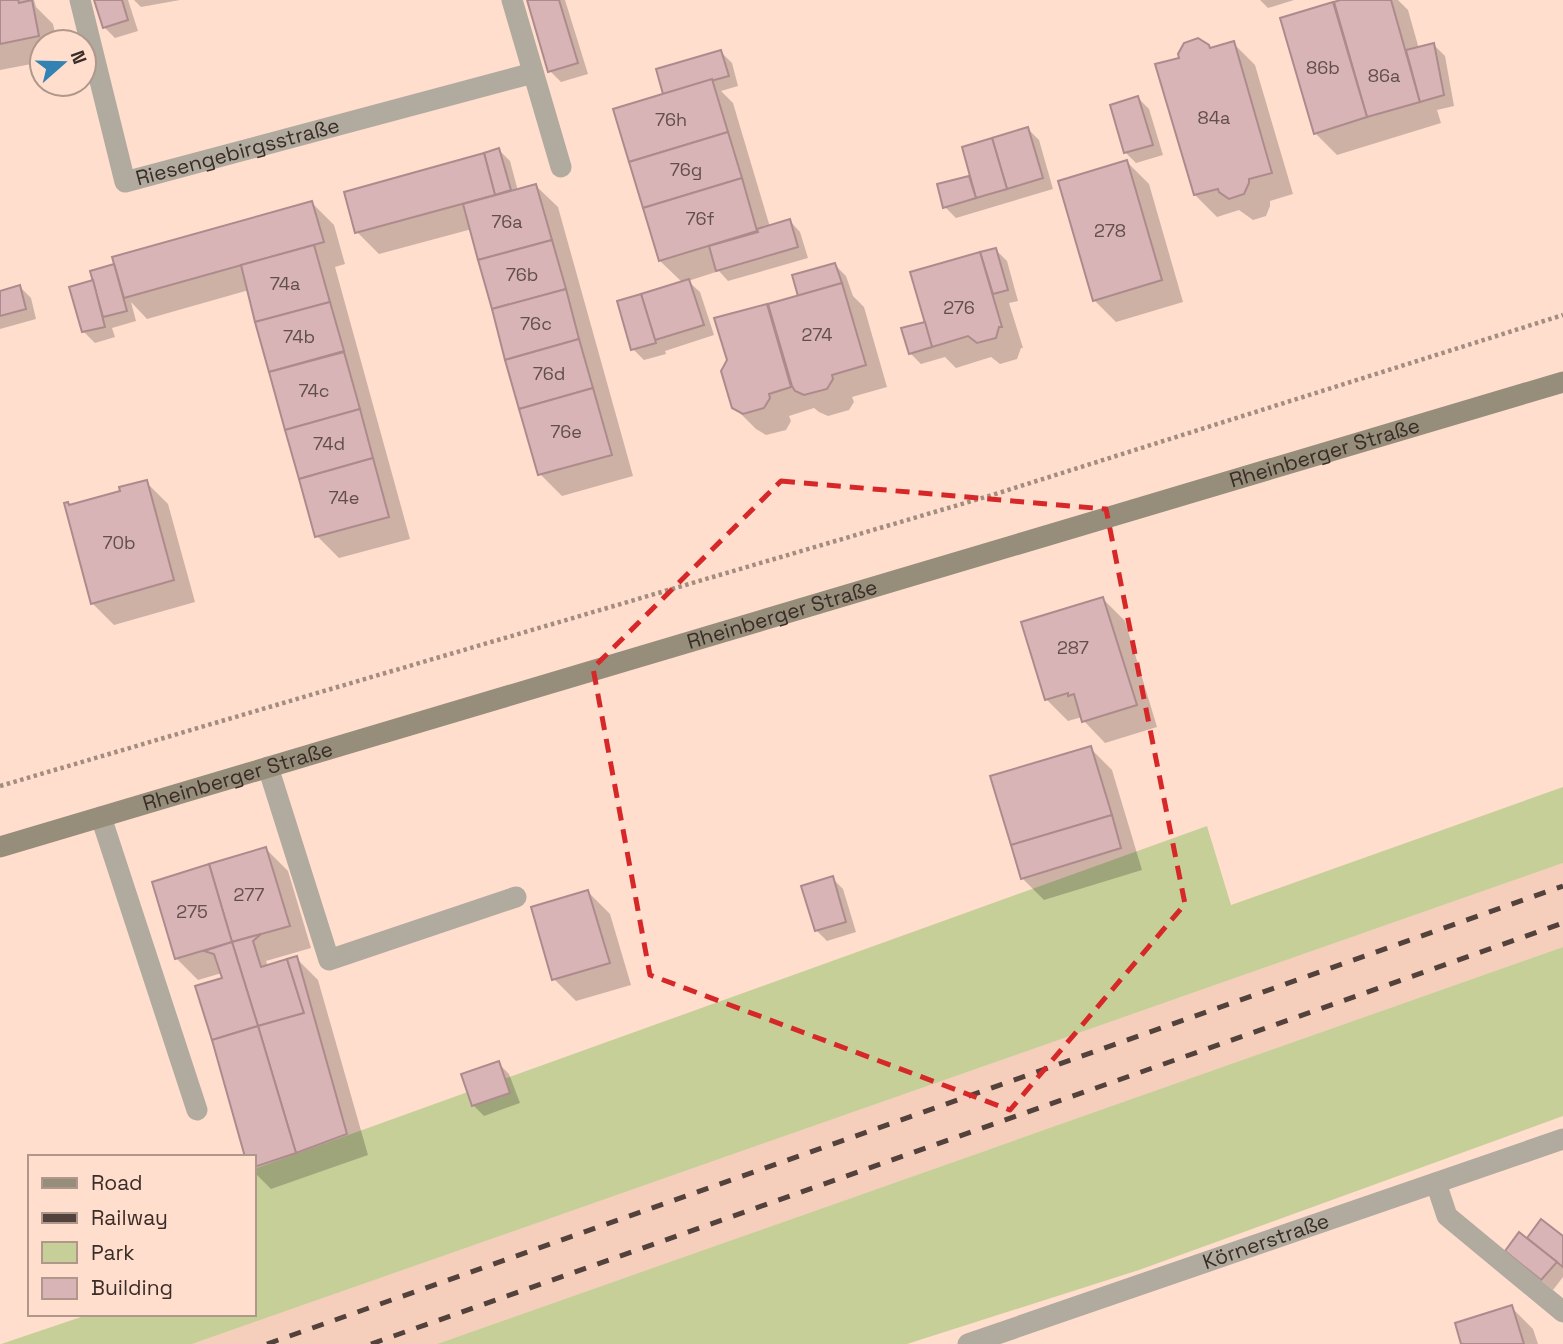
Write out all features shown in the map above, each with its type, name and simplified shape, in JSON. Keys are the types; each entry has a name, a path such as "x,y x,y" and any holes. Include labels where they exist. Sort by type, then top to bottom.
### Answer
{"main road":[{"name":"Rheinberger Straße","path":"0,847 1563,382"}],"street":[{"name":"Riesengebirgsstraße","path":"80,0 125,182 533,73"},
{"path":"512,0 561,167"},
{"path":"268,767 329,960 516,897"},
{"path":"101,817 197,1110"},
{"name":"Körnerstraße","path":"968,1344 1563,1139"},
{"path":"1436,1183 1447,1216 1563,1312"}],"path":[{"path":"0,786 989,496 1563,314"}],"highlighted area":[{"path":"781,481 1106,509 1185,904 1010,1110 650,975 593,668"}],"shaded area":[{"path":"1563,863 1563,947 437,1344 192,1344"}],"green space":[{"path":"1563,787 1563,863 192,1344 1,1344 84,1316 256,1316 256,1168 1207,826 1231,905"},
{"path":"1563,947 1563,1116 1139,1270 907,1344 437,1344"}],"building":[{"path":"0,0 18,0 19,3 32,0 37,28 28,28 28,38 0,44"},
{"path":"94,0 122,0 128,20 103,28"},
{"path":"527,0 559,0 578,63 548,72"},
{"path":"1391,0 1420,102 1367,117 1334,2"},
{"path":"1333,2 1367,117 1314,134 1280,18"},
{"path":"1198,38 1210,48 1234,41 1272,173 1249,179 1244,194 1229,199 1218,189 1194,195 1155,64 1179,58 1178,54 1184,43"},
{"path":"1434,43 1444,95 1420,102 1406,50"},
{"path":"721,50 729,76 663,94 656,69"},
{"path":"712,79 728,132 629,162 613,109"},
{"path":"1138,96 1153,145 1124,153 1110,105"},
{"path":"1028,127 1043,178 1007,189 992,138"},
{"path":"728,132 742,178 643,208 629,162"},
{"path":"992,138 1007,189 976,198 962,147"},
{"path":"499,148 511,190 495,195 484,153"},
{"path":"484,153 495,195 355,233 344,192"},
{"path":"1127,160 1162,280 1093,301 1058,181"},
{"path":"969,176 976,198 943,208 937,184"},
{"path":"742,178 757,231 659,261 643,208"},
{"path":"536,184 552,240 478,260 463,204"},
{"path":"312,201 324,242 124,298 112,257"},
{"path":"790,219 798,247 716,271 709,246 758,232 757,229"},
{"path":"552,240 566,289 492,309 478,260"},
{"path":"314,245 330,302 255,322 241,265"},
{"path":"996,248 1008,290 993,294 980,252"},
{"path":"980,252 1002,327 999,327 996,338 977,343 968,336 932,347 910,272"},
{"path":"835,263 842,283 798,296 792,275"},
{"path":"114,264 127,311 103,317 90,271"},
{"path":"689,279 704,325 655,340 641,294"},
{"path":"93,280 105,327 82,332 69,287"},
{"path":"842,283 866,365 832,375 833,379 827,389 804,395 795,391 792,386 768,304"},
{"path":"20,285 26,309 0,316 0,291"},
{"path":"566,289 579,339 505,360 492,309"},
{"path":"641,294 656,343 631,350 617,301"},
{"path":"330,302 344,351 269,372 255,322"},
{"path":"767,304 791,387 769,394 770,398 764,408 743,414 732,408 721,371 727,360 714,318"},
{"path":"925,322 932,347 909,354 901,328"},
{"path":"579,339 593,388 519,409 505,360"},
{"path":"344,352 360,409 285,430 269,372"},
{"path":"593,388 612,455 538,475 519,409"},
{"path":"360,409 373,458 299,479 285,430"},
{"path":"373,458 389,517 315,537 299,479"},
{"path":"147,480 174,580 91,604 64,503 68,502 69,505 120,491 119,487"},
{"path":"1103,597 1137,705 1082,722 1074,694 1068,696 1068,693 1045,700 1021,622"},
{"path":"1091,746 1112,815 1011,845 990,776"},
{"path":"1112,815 1121,848 1021,879 1011,845"},
{"path":"266,847 290,926 232,942 209,864"},
{"path":"209,864 232,942 175,959 152,882"},
{"path":"833,876 846,922 815,931 801,886"},
{"path":"588,890 610,963 552,980 531,907"},
{"path":"261,934 253,941 261,967 287,959 304,1013 258,1026 232,942"},
{"path":"232,942 258,1026 212,1040 195,986 222,978 214,954 204,951"},
{"path":"297,956 347,1134 296,1153 258,1026 304,1013 287,959"},
{"path":"258,1026 296,1153 256,1166 256,1155 244,1155 212,1040"},
{"path":"499,1061 510,1093 472,1106 461,1074"},
{"path":"1541,1219 1563,1236 1563,1267 1527,1238"},
{"path":"1519,1232 1557,1262 1541,1280 1505,1251"},
{"path":"1512,1305 1524,1344 1461,1344 1455,1323"}],"railway":[{"path":"267,1344 1563,886"},
{"path":"371,1344 1563,923"}]}
